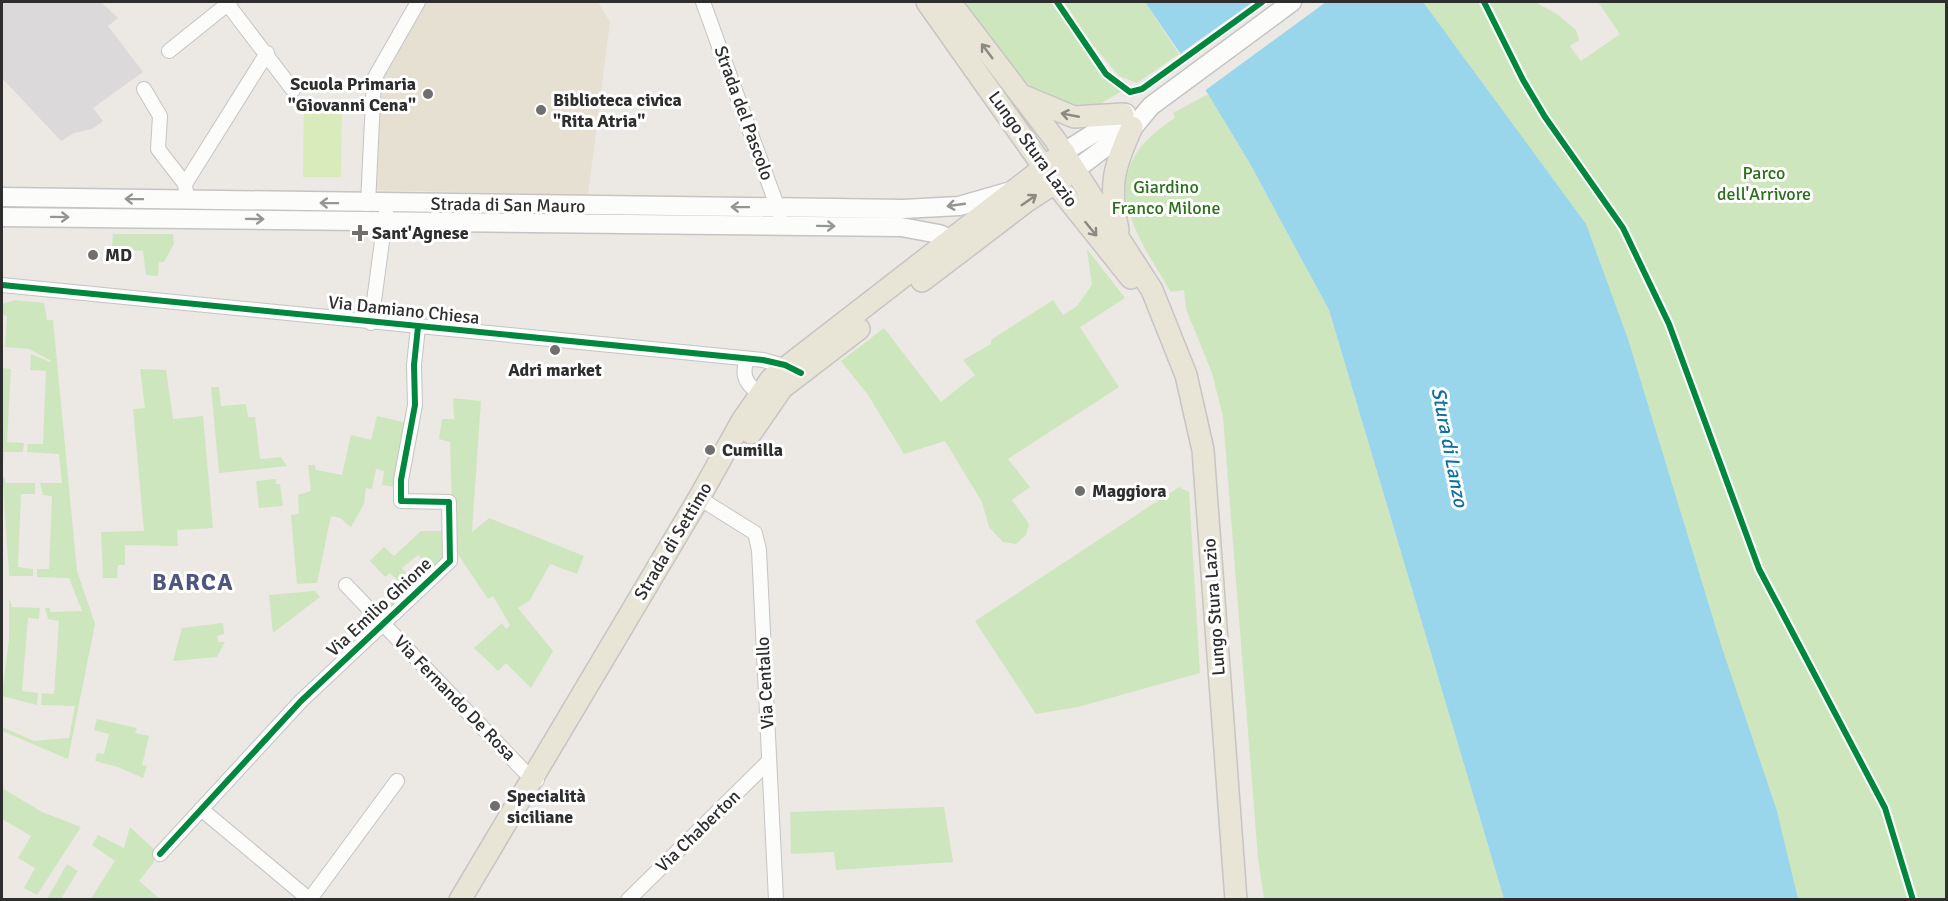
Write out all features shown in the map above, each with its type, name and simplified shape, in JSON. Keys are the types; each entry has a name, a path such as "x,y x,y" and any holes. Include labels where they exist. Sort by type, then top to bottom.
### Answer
{"main road":[{"name":"Lungo Stura Lazio","path":"927,2 1049,175 1130,277 1144,299 1165,321"},
{"name":"Lungo Stura Lazio","path":"950,2 1069,161 1120,239 1152,290 1186,375 1203,450 1228,823 1236,900"},
{"path":"959,242 1292,2"},
{"path":"1020,94 1060,114 1128,121"},
{"path":"1120,239 1111,192 1113,175 1128,121"},
{"path":"959,242 1012,191 1049,175"},
{"name":"Strada di San Mauro","path":"780,216 959,206 1012,191"},
{"name":"Strada di San Mauro","path":"2,197 185,192 380,209"},
{"name":"Strada di San Mauro","path":"2,217 380,209 780,216 911,228 959,242"},
{"path":"911,228 924,241 924,262"},
{"name":"Strada di Settimo","path":"460,900 537,780 704,501 753,428 767,395 793,369 924,262 959,242"},
{"name":"Strada di Settimo","path":"793,369 959,242"},
{"name":"Strada di Settimo","path":"472,900 537,780"}],"street":[{"path":"169,51 228,2 293,90"},
{"path":"371,323 380,209 374,79 418,2"},
{"name":"Strada del Pascolo","path":"703,2 780,216"},
{"path":"144,88 160,116 158,149 185,192 267,53"},
{"name":"Via Damiano Chiesa","path":"2,285 747,359 793,369"},
{"name":"Via Emilio Ghione","path":"160,854 301,701 450,561 449,502 401,501 401,480 415,405 414,365 418,327"},
{"path":"747,359 743,374 750,387 767,395"},
{"name":"Via Centallo","path":"704,501 755,533 759,550 776,900"},
{"name":"Via Fernando De Rosa","path":"346,585 537,780"},
{"name":"Via Chaberton","path":"628,900 768,762"},
{"path":"201,809 310,899 397,782"}],"shaded area":[{"path":"2,2 101,2 118,18 108,26 143,72 93,108 103,121 92,129 74,133 61,141 2,78"},
{"path":"426,2 598,2 610,22 588,195 372,190 376,79"}],"green space":[{"path":"965,2 1051,2 1101,75 1122,91 1088,111 1044,101 1013,67"},
{"path":"1064,2 1145,2 1179,54 1137,83 1119,76 1092,44"},
{"name":"Parco dell'Arrivore","path":"1423,2 1535,2 1557,14 1576,30 1579,40 1570,46 1581,61 1620,34 1598,2 1946,2 1946,899 1634,899 1439,26"},
{"name":"Giardino Franco Milone","path":"1208,94 1249,162 1329,310 1504,899 1264,899 1258,858 1223,417 1212,373 1186,309 1184,290 1171,292 1143,244 1132,221 1126,200 1126,179 1134,158 1149,138 1175,118 1173,113"},
{"path":"304,102 342,103 341,177 303,177"},
{"path":"113,234 173,234 174,244 164,262 159,262 158,276 146,275 143,251 112,249"},
{"path":"1087,249 1125,298 1080,327 1119,387 1008,459 1030,487 1012,500 1029,524 1026,535 1016,544 1003,542 989,527 982,502 945,441 904,454 868,395 841,361 884,328 941,402 975,375 963,360 991,344 991,340 1053,300 1063,315 1077,306 1092,285"},
{"path":"15,300 44,303 47,320 53,320 77,571 95,624 68,759 2,731 2,727 34,741 69,738 75,706 41,705 42,693 54,694 59,621 48,619 45,608 50,608 50,612 82,611 69,578 37,577 37,569 49,569 52,496 43,495 40,483 62,483 59,454 27,452 28,444 43,444 46,371 30,370 31,354 50,362 50,360 29,349 5,347 7,316 2,315 2,304"},
{"path":"2,368 11,369 7,442 24,443 23,452 4,452 3,461"},
{"path":"140,369 166,370 173,419 203,416 213,528 177,530 178,546 125,545 125,565 118,565 117,578 103,578 101,532 144,531 133,409 145,408"},
{"path":"211,387 219,387 221,406 246,404 248,417 255,417 260,459 281,457 287,466 219,473"},
{"path":"453,398 481,401 472,532 489,518 584,556 577,574 550,564 530,600 518,608 553,651 531,688 506,663 498,671 474,648 502,623 506,629 510,625 493,596 488,599 453,547 450,442 439,439 442,419 454,419"},
{"path":"377,416 407,423 395,487 382,485 384,471 376,469 372,489 366,488 364,504 351,527 340,518 331,516 317,583 297,584 291,515 299,514 298,495 311,491 308,465 315,465 316,470 342,475 351,435 371,440"},
{"path":"2,473 6,483 35,483 35,494 21,494 18,567 33,569 33,576 9,576"},
{"path":"276,479 276,484 280,484 283,506 259,508 256,481"},
{"path":"1179,487 1189,492 1200,673 1078,707 1036,714 975,621"},
{"path":"421,531 444,531 445,558 432,569 418,555 402,568 416,585 391,607 385,602 397,591 395,588 400,583 390,573 385,577 370,561 384,547 394,556"},
{"path":"315,591 320,597 273,633 269,595"},
{"path":"9,598 12,607 40,608 39,619 28,618 22,691 38,693 37,705 2,696 9,639"},
{"path":"223,623 224,634 217,636 218,642 225,642 217,657 173,661 182,628"},
{"path":"97,719 137,728 135,733 149,736 142,765 147,766 143,778 118,767 95,761 97,753 104,754 109,734 94,730"},
{"path":"2,788 42,812 81,827 37,895 24,888 35,868 18,858 31,836 2,819"},
{"path":"944,807 953,862 836,870 834,852 791,854 790,812"},
{"path":"130,827 156,851 154,862 139,881 160,899 90,900 115,861 92,845 98,835 124,848"},
{"path":"67,864 78,871 62,897 65,899 47,899"}],"water":[{"name":"Stura di Lanzo","path":"1145,2 1423,2 1586,224 1628,339 1722,648 1777,811 1798,899 1504,899 1329,310 1249,162 1208,94"}],"pier":[{"path":"1253,2 1326,2 1203,92 1177,56"}],"cycle path":[{"path":"1057,2 1106,74 1130,92 1142,89 1262,2"},
{"path":"1484,2 1523,80 1545,117 1623,228 1669,324 1759,569 1885,808 1913,900"},
{"path":"2,285 763,360 785,365 801,373"},
{"path":"160,854 301,701 450,561 449,502 401,501 401,480 415,405 414,365 418,327"}],"place":[{"name":"Scuola Primaria \"Giovanni Cena\"","path":"428,94"},
{"name":"Biblioteca civica \"Rita Atria\"","path":"541,110"},
{"name":"Sant'Agnese","path":"360,233"},
{"name":"MD","path":"93,255"},
{"name":"Adri market","path":"555,350"},
{"name":"Cumilla","path":"710,450"},
{"name":"Maggiora","path":"1080,491"},
{"name":"Specialità siciliane","path":"495,806"}],"district":[{"name":"BARCA","path":"193,582"}]}
